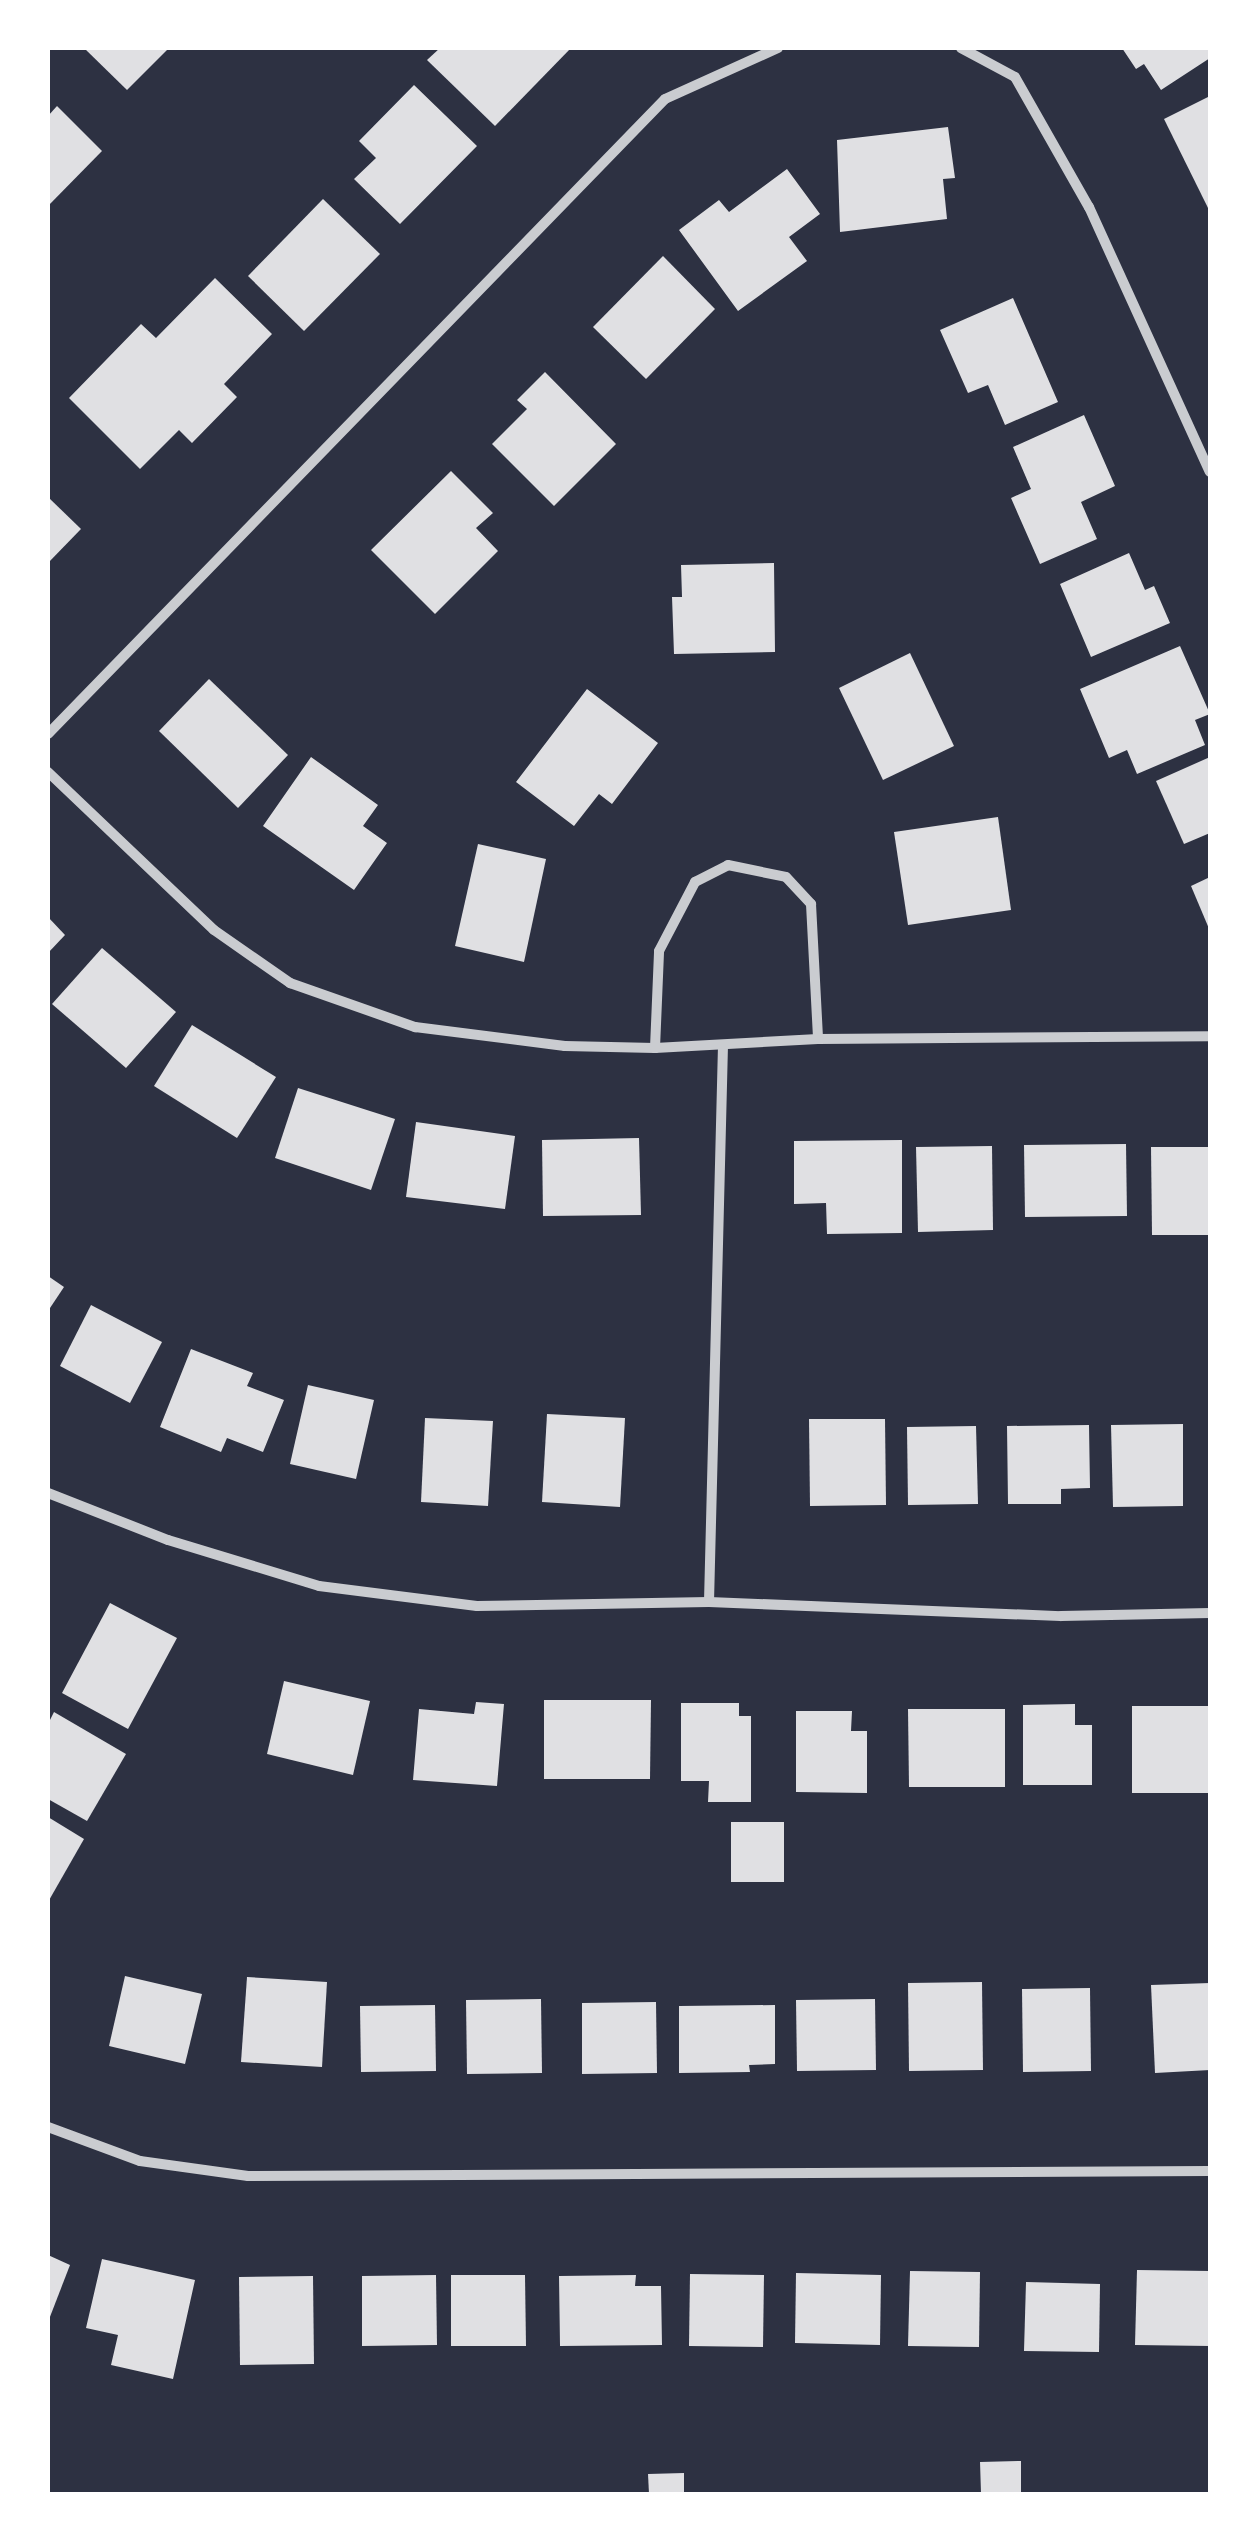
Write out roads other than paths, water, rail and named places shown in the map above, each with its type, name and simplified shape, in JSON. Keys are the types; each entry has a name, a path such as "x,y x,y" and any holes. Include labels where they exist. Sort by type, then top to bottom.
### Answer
{"street":[{"path":"48,734 665,100 778,48"},
{"path":"961,48 1015,77 1089,206 1210,472"},
{"path":"48,772 214,930 290,982 415,1027 565,1046 655,1048 818,1039 1210,1036"},
{"path":"655,1048 659,951 695,882 728,865 786,876 811,904 818,1039"},
{"path":"709,1602 724,1046"},
{"path":"48,1493 168,1540 319,1586 477,1606 709,1602 1061,1616 1210,1614"},
{"path":"48,2128 140,2161 248,2176 1210,2170"}]}
